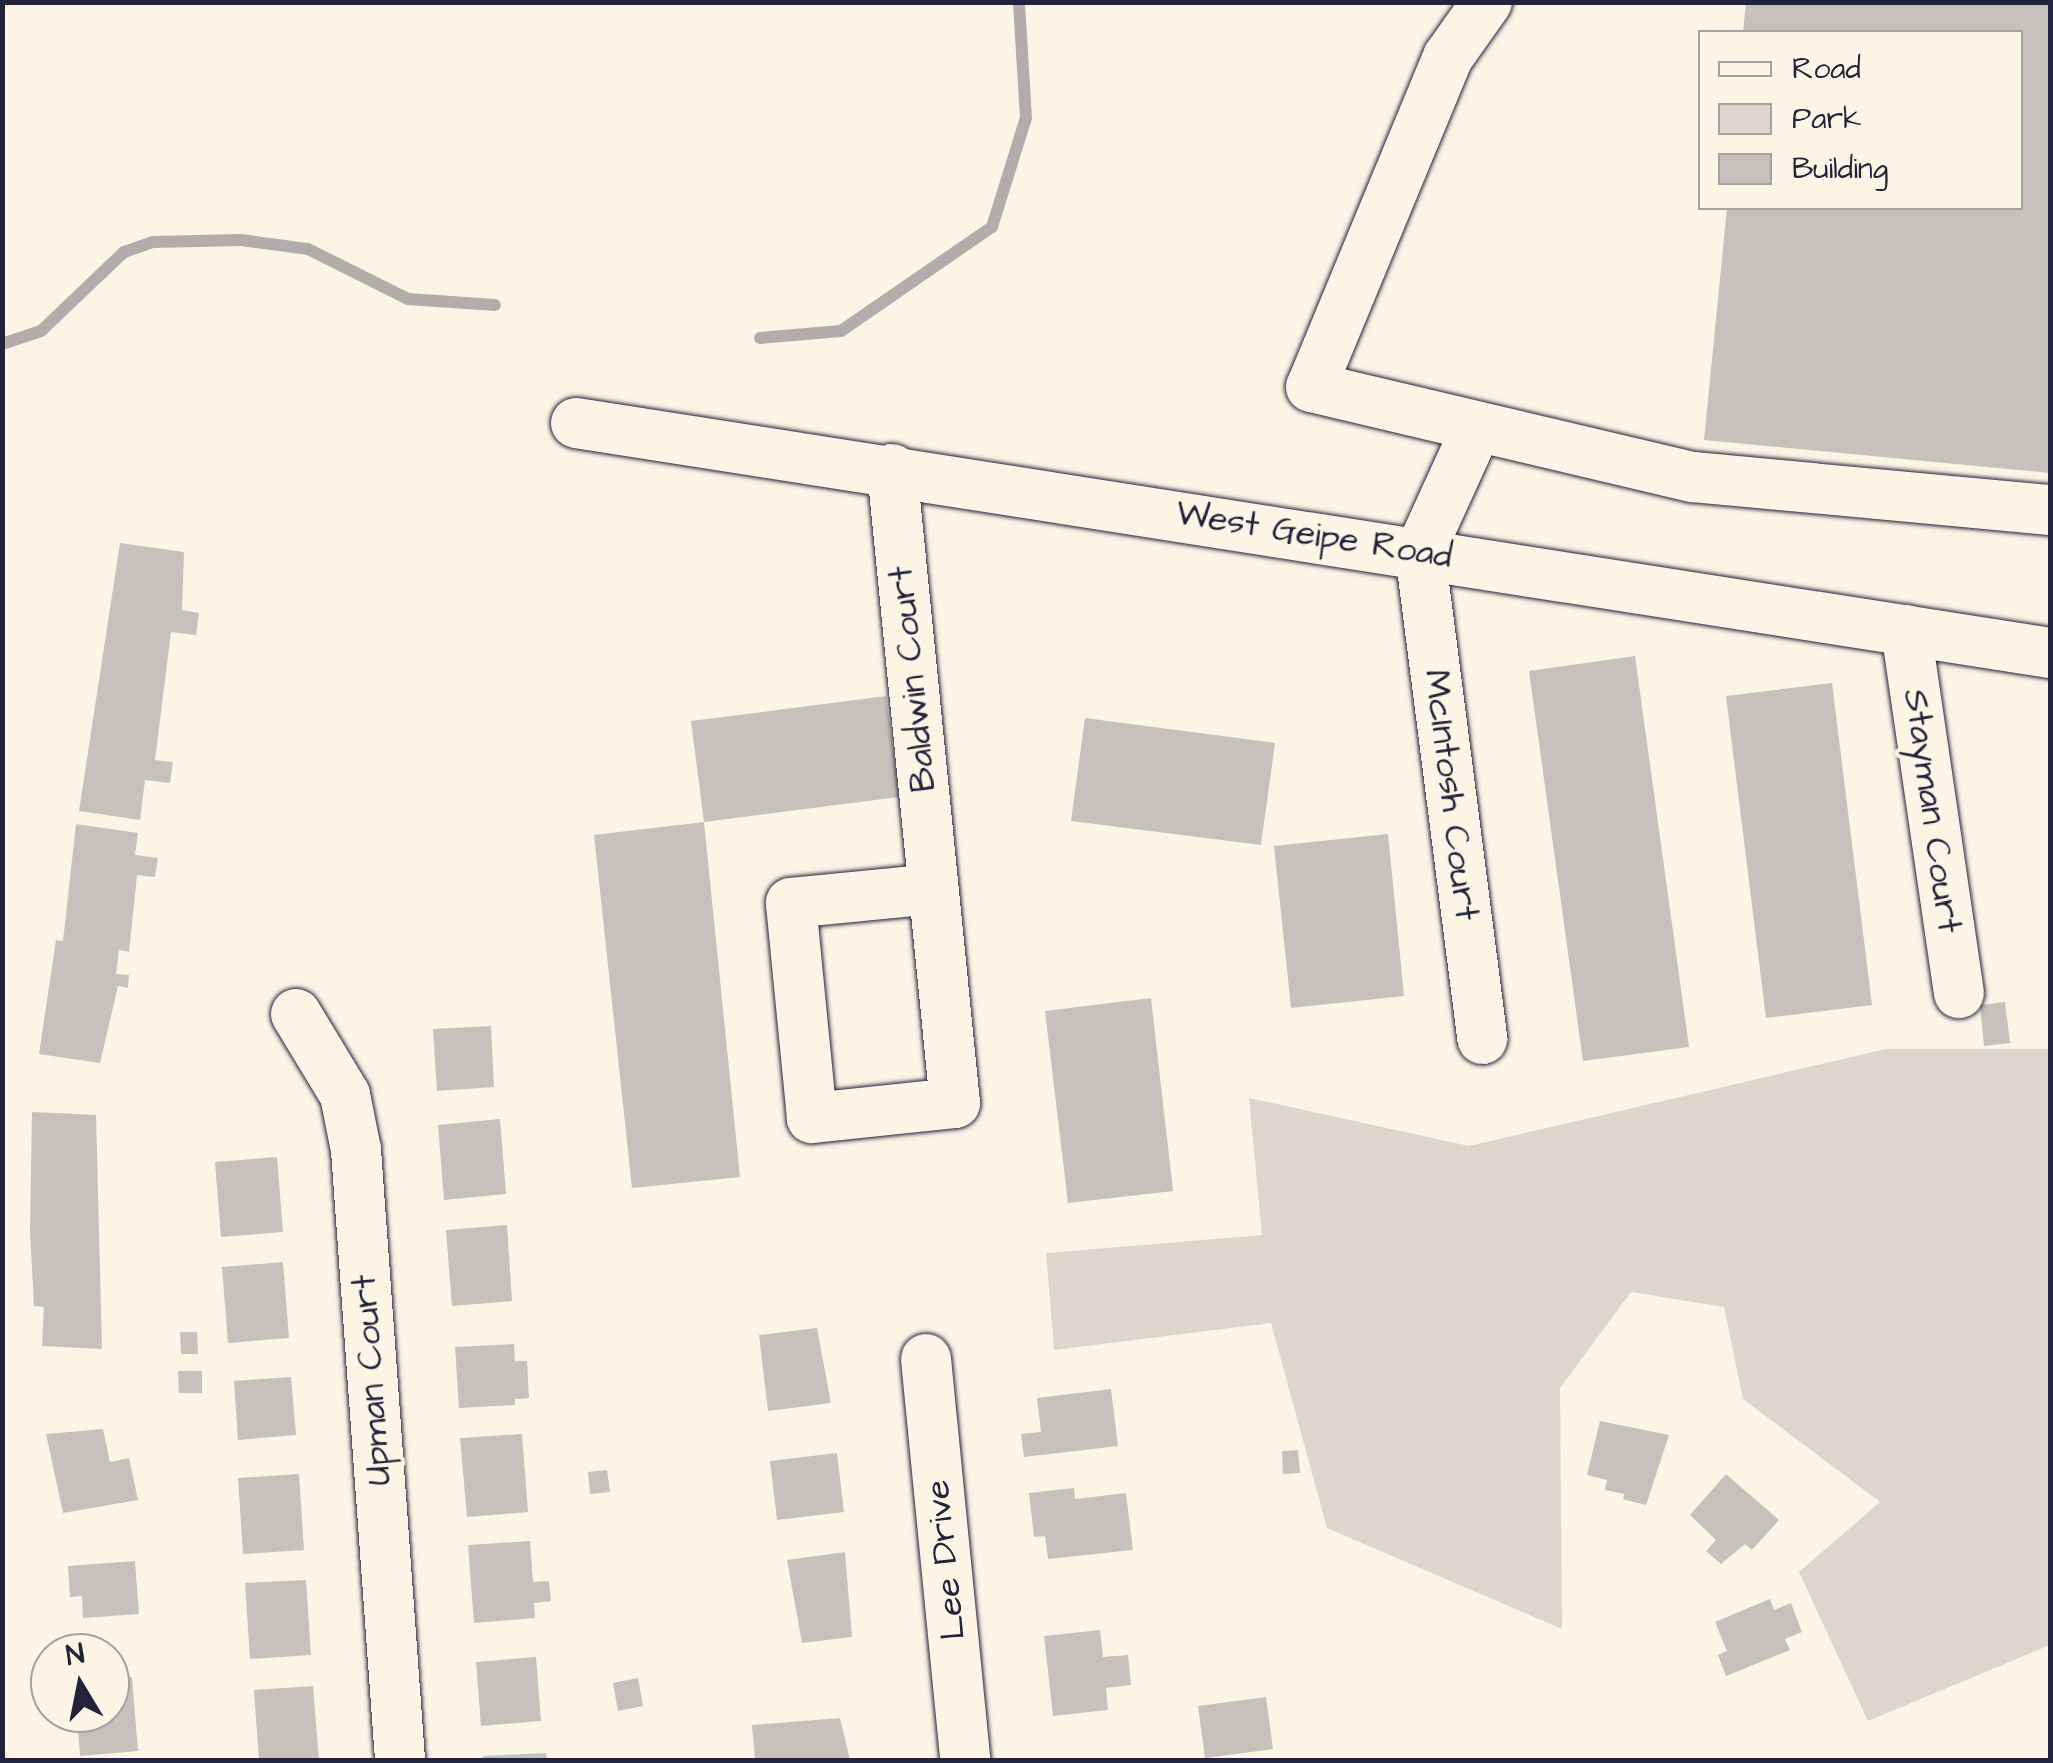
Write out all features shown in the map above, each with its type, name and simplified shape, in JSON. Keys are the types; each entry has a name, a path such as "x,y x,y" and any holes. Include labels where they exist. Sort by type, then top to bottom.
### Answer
{"street":[{"path":"1486,2 1448,57 1311,386 1693,476 2050,510"},
{"name":"West Geipe Road","path":"576,423 892,469 2050,654"},
{"path":"1420,552 1477,426"},
{"name":"Baldwin Court","path":"892,469 934,889 955,1104 812,1118 791,903 934,889"},
{"name":"McIntosh Court","path":"1420,552 1482,1038"},
{"name":"Stayman Court","path":"1906,630 1959,993"},
{"name":"Upman Court","path":"296,1014 345,1095 356,1150 400,1760"},
{"name":"Lee Drive","path":"926,1359 965,1760"}],"green space":[{"path":"1886,1049 2050,1049 2050,1645 1868,1721 1799,1572 1880,1502 1743,1399 1724,1307 1631,1292 1560,1388 1562,1629 1327,1528 1271,1323 1054,1350 1046,1253 1262,1235 1249,1098 1469,1146"}],"building":[{"path":"1746,2 2050,2 2050,473 1704,440 1727,210 2023,210 2023,30 1743,30"},
{"path":"120,543 184,552 182,610 199,613 196,635 171,632 155,760 173,762 170,783 145,780 140,820 79,811"},
{"path":"1635,656 1689,1047 1583,1061 1529,671"},
{"path":"1832,683 1872,1005 1766,1018 1726,696"},
{"path":"886,696 899,797 704,822 691,721"},
{"path":"1085,718 1275,743 1261,845 1071,821"},
{"path":"704,822 740,1177 632,1188 594,835"},
{"path":"76,824 138,833 135,855 158,858 155,877 137,875 129,952 119,950 116,974 129,975 128,988 118,986 100,1063 39,1054 56,940 63,941"},
{"path":"1388,834 1404,996 1291,1008 1274,846"},
{"path":"1151,998 1173,1191 1068,1203 1045,1011"},
{"path":"2005,1002 2010,1043 1984,1046 1980,1005"},
{"path":"491,1026 494,1087 437,1091 433,1029"},
{"path":"32,1112 96,1115 102,1349 42,1346 44,1307 34,1306 30,1231"},
{"path":"500,1119 506,1194 444,1200 438,1125"},
{"path":"277,1157 283,1232 221,1237 215,1162"},
{"path":"507,1225 512,1301 452,1306 446,1230"},
{"path":"283,1262 289,1338 228,1343 222,1267"},
{"path":"817,1328 831,1403 768,1411 759,1335"},
{"path":"180,1332 197,1332 198,1354 181,1354"},
{"path":"514,1344 515,1361 527,1361 529,1398 515,1399 515,1405 459,1408 455,1347"},
{"path":"178,1371 202,1371 202,1393 179,1393"},
{"path":"291,1377 296,1435 238,1440 234,1381"},
{"path":"1111,1389 1118,1446 1024,1457 1021,1434 1041,1432 1037,1398"},
{"path":"1600,1421 1669,1435 1646,1505 1605,1490 1607,1480 1587,1475"},
{"path":"103,1429 110,1462 129,1458 138,1500 63,1513 46,1434"},
{"path":"522,1434 528,1512 467,1517 460,1438"},
{"path":"1298,1450 1300,1473 1283,1474 1282,1451"},
{"path":"837,1453 844,1512 777,1520 770,1461"},
{"path":"607,1470 610,1492 590,1494 588,1472"},
{"path":"299,1474 304,1550 243,1554 238,1478"},
{"path":"1726,1474 1779,1520 1752,1550 1745,1544 1721,1564 1706,1551 1716,1540 1690,1515"},
{"path":"1074,1488 1075,1499 1126,1493 1133,1550 1048,1559 1045,1536 1034,1537 1029,1493"},
{"path":"530,1541 533,1582 549,1581 551,1601 534,1603 535,1618 474,1623 468,1545"},
{"path":"845,1552 852,1637 802,1643 787,1560"},
{"path":"135,1561 139,1614 83,1618 82,1596 70,1597 68,1566"},
{"path":"306,1580 311,1655 250,1659 245,1583"},
{"path":"1770,1599 1774,1610 1791,1603 1802,1632 1785,1639 1790,1650 1726,1676 1718,1655 1727,1651 1715,1622"},
{"path":"1100,1630 1103,1657 1128,1655 1131,1685 1106,1688 1108,1710 1053,1716 1044,1636"},
{"path":"536,1657 541,1721 481,1726 476,1662"},
{"path":"130,1677 138,1751 80,1756 78,1733 130,1733"},
{"path":"638,1678 643,1706 618,1711 613,1683"},
{"path":"313,1686 319,1760 259,1760 254,1690"},
{"path":"1266,1697 1273,1749 1205,1758 1198,1706"},
{"path":"840,1718 850,1760 755,1760 752,1725"},
{"path":"546,1753 547,1760 484,1760 483,1756"}],"waterway":[{"path":"760,338 841,331 992,227 1026,118 1019,2"},
{"path":"2,344 41,331 124,252 153,242 241,240 308,249 408,299 495,305"}]}
